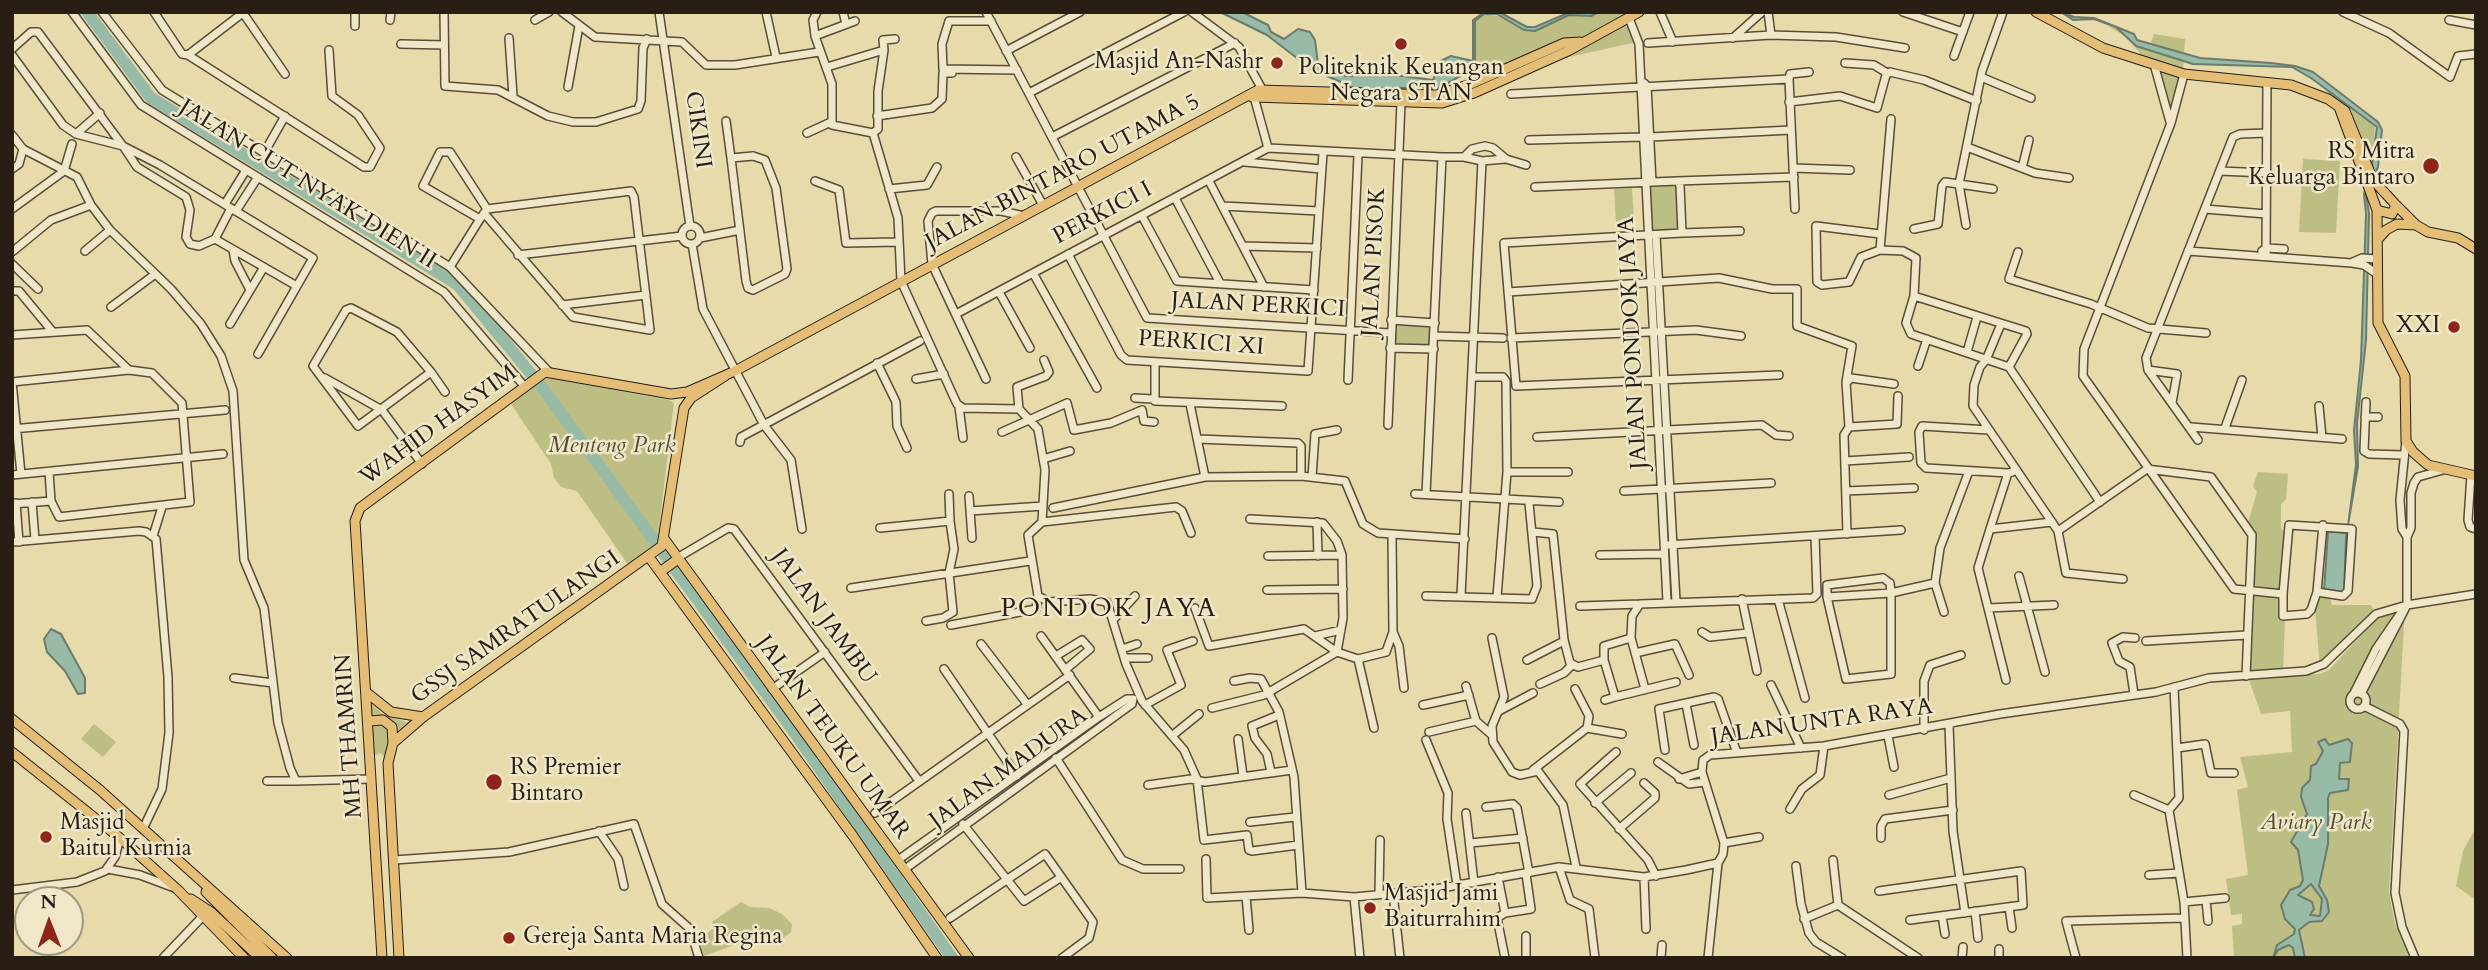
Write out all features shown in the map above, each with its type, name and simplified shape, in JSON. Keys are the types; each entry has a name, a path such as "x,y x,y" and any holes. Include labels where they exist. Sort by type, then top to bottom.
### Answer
{"main road":[{"name":"JALAN BINTARO UTAMA 5","path":"725,376 1242,99 1264,92 1401,98 1436,95 1495,78 1564,44 1580,42 1639,12"},
{"path":"2036,12 2104,48 2184,74 2300,86 2328,99 2350,120 2368,170 2396,205 2416,225 2437,235 2458,238 2476,249"},
{"path":"2339,107 2364,182 2377,211 2375,272 2379,329 2402,366 2405,376 2406,441 2421,460 2443,470 2474,476"},
{"path":"2377,211 2392,214 2396,205"},
{"path":"2378,239 2386,230 2397,224 2416,225"},
{"path":"547,372 671,394 683,394 725,376"},
{"name":"WAHID HASYIM","path":"357,513 547,372"},
{"path":"664,543 684,408 691,398 725,376"},
{"path":"671,394 680,400 684,408"},
{"name":"MH THAMRIN","path":"357,513 383,958"},
{"name":"GSSJ SAMRATULANGI","path":"393,743 423,717 651,555 664,543"},
{"name":"JALAN TEUKU UMAR","path":"664,543 671,564 937,958"},
{"name":"JALAN TEUKU UMAR","path":"651,555 671,564 772,689 969,958"},
{"path":"366,692 391,712 423,717"},
{"path":"12,719 66,760 287,958"},
{"path":"368,722 383,720 391,724 393,743"},
{"name":"MH THAMRIN","path":"393,743 388,762 399,958"},
{"path":"12,752 120,838 177,889 272,958"},
{"path":"192,874 210,911 244,958"},
{"path":"210,911 260,958"},
{"path":"375,958 383,934"}],"street":[{"name":"JALAN CUT NYAK DIEN II","path":"72,12 141,105 444,292 526,387"},
{"path":"103,12 162,90 450,267 547,372"},
{"path":"154,12 182,54 188,55 364,167 370,167 380,148 355,112 331,96 329,50"},
{"path":"355,12 355,26"},
{"path":"444,12 445,86 498,90 548,116 573,122 596,122 634,111 641,101 643,48 647,39"},
{"path":"535,20 549,12"},
{"path":"562,12 595,37 664,40 688,44 706,65 734,65 820,52"},
{"name":"CIKINI","path":"659,12 690,226"},
{"path":"766,12 776,57"},
{"path":"817,12 813,20 815,36 827,66 832,89 831,122 834,127 873,133 878,130 883,40 895,39"},
{"path":"842,12 846,24"},
{"name":"JALAN PERKICI","path":"986,12 1149,319 1390,333"},
{"path":"1006,51 1080,12"},
{"path":"1029,93 1184,12"},
{"path":"1192,12 1235,43 1264,92"},
{"path":"1660,12 1672,42"},
{"path":"1732,39 1762,12"},
{"path":"1768,12 1771,35"},
{"path":"1903,12 1963,32"},
{"path":"1954,56 1969,12"},
{"path":"1966,225 1959,184 1981,77 2003,12"},
{"path":"2343,12 2389,33 2450,77 2458,56 2476,54"},
{"path":"188,55 195,53 241,13 285,74"},
{"name":"JALAN PONDOK JAYA","path":"1629,18 1639,44 1646,137 1647,237 1667,601"},
{"path":"991,21 950,20 942,44 943,69 1017,70"},
{"path":"2449,20 2476,25"},
{"path":"815,36 855,21"},
{"path":"568,87 579,26"},
{"path":"12,49 31,32 38,32 137,167 186,197 190,204 186,237 190,244 199,246 215,239 246,170"},
{"path":"1648,43 1771,35 1836,37 1905,48"},
{"path":"509,38 513,96"},
{"path":"1052,137 1235,43"},
{"path":"401,44 443,45"},
{"path":"827,66 884,50"},
{"path":"12,55 63,125 76,134 123,146 160,164 312,258 258,354"},
{"path":"1845,63 1874,65 1887,73 1924,80 1977,100"},
{"path":"2154,64 2171,123"},
{"path":"877,116 927,110 937,104 942,99 943,73 952,73 953,69"},
{"path":"1795,209 1789,79 1792,74 1809,72"},
{"path":"1789,102 1840,96 1878,108 1887,73"},
{"path":"2184,74 2171,123 2084,349 2083,376 2230,586 2248,592 2283,594"},
{"path":"1981,77 2031,98"},
{"path":"1511,94 1641,83 1789,79"},
{"path":"2264,253 2267,82"},
{"path":"1253,95 1268,148 1399,157 1464,157 1482,161 1506,159 1526,165"},
{"name":"JALAN PISOK","path":"1388,425 1401,98"},
{"path":"76,134 100,113"},
{"path":"264,153 285,116"},
{"path":"1880,250 1891,119"},
{"path":"726,121 748,288 756,290 786,272 779,197 765,160 753,156 732,158"},
{"path":"807,133 831,122"},
{"path":"1529,140 1791,130"},
{"path":"873,133 898,222 901,281 959,407 963,438"},
{"path":"2198,440 2148,370 2146,358 2236,135 2266,133"},
{"path":"12,135 23,149 82,182 91,205 110,230 201,324 232,380 244,560 264,608 281,737 296,781"},
{"path":"2022,168 2029,140"},
{"path":"12,209 64,171 72,144"},
{"path":"1464,157 1472,149 1485,146 1493,148 1506,159"},
{"path":"1968,147 2042,175 2069,178"},
{"name":"PERKICI I","path":"956,314 1268,148"},
{"path":"12,169 19,164 23,149"},
{"path":"484,214 424,186 440,152 450,152 484,214 573,317 648,331 646,295 634,197 631,191 484,214"},
{"path":"1312,329 1323,153"},
{"path":"1348,380 1358,155"},
{"path":"1016,158 1043,205"},
{"path":"1426,494 1442,158"},
{"path":"1461,596 1482,161"},
{"path":"1245,162 1321,169"},
{"path":"889,189 927,185 937,167"},
{"path":"1793,168 1850,170"},
{"path":"2220,172 2266,173"},
{"path":"231,207 258,177"},
{"path":"1535,187 1794,177"},
{"path":"815,181 839,190 846,243 897,242"},
{"path":"1209,181 1264,287"},
{"path":"1677,181 1680,185 1682,233"},
{"path":"1914,229 1938,224 1943,183 1993,189"},
{"path":"986,379 932,264 927,228 932,213 1001,211 1027,214 1036,193"},
{"path":"1175,198 1220,283"},
{"path":"12,252 51,220 91,205"},
{"path":"1223,206 1319,211"},
{"path":"2205,209 2266,214"},
{"path":"450,267 484,214"},
{"path":"1142,216 1175,280 1314,290"},
{"path":"518,255 682,236 690,226 700,235"},
{"path":"1880,234 1816,226 1815,279 1822,285 1849,282 1861,257 1880,250 1903,251 1916,258 1914,296 1907,329 1911,334 2009,367 2100,502"},
{"path":"85,251 110,230"},
{"path":"692,244 700,235 740,230"},
{"path":"1740,231 1504,243 1508,292 1507,338 1514,380 1519,387 1779,375"},
{"path":"682,236 684,241 692,244"},
{"name":"JALAN PONDOK JAYA","path":"1656,236 1676,601"},
{"path":"215,239 295,285"},
{"path":"692,244 703,309 764,425 791,460 802,529"},
{"path":"1243,246 1317,248"},
{"path":"2264,253 2284,249"},
{"path":"233,250 235,261 250,290"},
{"path":"2188,251 2264,253 2352,262 2375,259"},
{"path":"2018,252 2009,279 2101,308 2157,330 2206,333"},
{"name":"PERKICI XI","path":"1068,254 1121,355 1127,360 1308,371 1312,329"},
{"path":"2363,262 2375,272"},
{"path":"12,264 38,289"},
{"path":"230,324 264,267"},
{"path":"1033,273 1097,388"},
{"path":"111,307 154,275"},
{"path":"1508,292 1719,278 1772,289 1797,289 1797,326 1852,346 1846,383 1849,427 1843,435 1847,534"},
{"path":"12,291 19,291 52,331"},
{"path":"999,292 1030,348"},
{"path":"562,305 646,295"},
{"path":"1914,296 2027,332 2009,367"},
{"path":"431,372 382,410 355,425 313,365 349,308 397,332 431,372 445,393"},
{"path":"1967,352 1978,317"},
{"path":"1391,320 1435,323"},
{"path":"2001,324 1986,360 1980,366 1972,402 2058,531 2066,573 2123,579"},
{"path":"12,335 87,330 129,370"},
{"path":"1434,336 1507,338 1706,330 1741,336"},
{"path":"1918,366 1927,339"},
{"path":"740,442 741,436 920,341"},
{"path":"1390,348 1434,349"},
{"path":"1019,409 1017,387 1046,376 1049,372 1044,360"},
{"path":"1154,400 1155,362"},
{"path":"877,363 896,402 897,426 907,448"},
{"path":"21,474 12,382 129,370 152,373 182,403 189,459 190,502 58,517 51,501 49,472"},
{"path":"2148,370 2177,374 2172,403"},
{"path":"916,379 944,374"},
{"path":"321,376 382,410 422,464"},
{"path":"1472,377 1503,377 1506,381 1506,501 1497,597"},
{"path":"1846,383 1851,378 1894,384"},
{"path":"2225,428 2242,380"},
{"path":"1849,427 1898,424 1898,396"},
{"path":"1135,398 1187,401 1190,404 1282,405"},
{"path":"2366,402 2363,438 2366,453 2403,455"},
{"path":"1002,432 1067,403 1074,430 1111,423 1142,410 1143,421 1154,422"},
{"path":"1190,404 1205,477"},
{"path":"2319,406 2322,437"},
{"path":"959,407 1019,409 1032,419 1038,429 1043,459 1042,522"},
{"path":"15,429 225,410"},
{"path":"2365,416 2378,417"},
{"path":"1537,437 1762,425 1776,435 1789,436"},
{"path":"1989,430 1922,426 1919,432 1922,466 1969,471 2017,471"},
{"path":"2191,427 2342,439"},
{"path":"1312,477 1315,434 1336,430"},
{"path":"1198,439 1298,443 1301,446 1301,476"},
{"path":"2406,441 2402,473 2402,529 2407,537"},
{"path":"1043,459 1070,451"},
{"path":"12,475 223,454"},
{"path":"1845,461 1909,457"},
{"path":"2058,531 2147,469 2211,477 2252,534 2246,676"},
{"path":"2402,473 2411,473 2418,477 2443,470"},
{"path":"1944,612 1934,574 1940,548 1969,471"},
{"path":"1507,472 1568,472"},
{"path":"2006,680 1978,568 2008,473"},
{"path":"1053,508 1205,477 1301,476 1345,481 1367,528 1392,536 1465,539"},
{"path":"2474,476 2468,520 2470,527 2476,529"},
{"path":"2364,706 2360,709 2352,707 2350,702 2357,694 2394,619 2407,605 2407,537 2411,528 2411,493 2418,477"},
{"path":"1624,491 1771,483"},
{"path":"1846,491 1914,488"},
{"path":"926,621 943,618 954,612 949,573 954,550 949,494"},
{"path":"1415,494 1530,503 1559,502"},
{"path":"969,496 972,538"},
{"path":"51,501 14,504 15,542 139,531 153,536 158,546 169,733 162,789 143,829"},
{"path":"32,502 35,540"},
{"path":"1426,596 1527,600 1534,596 1536,586 1530,503"},
{"path":"970,511 1043,506"},
{"path":"153,536 162,507"},
{"path":"951,625 1036,609 1038,596 1030,561 1028,534 1042,522 1176,507 1182,511 1191,533"},
{"path":"1212,708 1270,692 1337,652 1341,630 1342,555 1325,524 1250,519"},
{"path":"880,528 950,521"},
{"path":"1317,522 1318,556"},
{"path":"1990,529 2052,522"},
{"path":"2317,592 2343,596 2348,591 2348,528 2323,525 2289,525 2282,615 2286,617 2307,614 2317,592 2323,525"},
{"name":"JALAN JAMBU","path":"671,564 733,528 919,781"},
{"path":"1600,555 1664,550 1673,545 1901,530"},
{"path":"1533,531 1553,534 1564,641 1572,665"},
{"path":"1385,652 1393,632 1392,536"},
{"path":"1580,606 1816,596 1815,536"},
{"path":"1268,556 1342,555"},
{"path":"851,588 1030,561"},
{"path":"2019,576 2045,672"},
{"path":"1880,578 1890,583 1891,593 1891,674 1848,680 1843,676 1827,597 1828,584 1880,578"},
{"path":"1827,597 1891,593 1935,583"},
{"path":"1267,590 1343,589"},
{"name":"JALAN UNTA RAYA","path":"1724,843 1702,772 1701,765 1706,757 1824,746 2174,687 2209,678 2287,674 2317,668 2332,658 2371,617 2407,605 2476,594"},
{"path":"1038,596 1049,602 1105,599 1114,619 1125,658 1145,705 1184,750 1197,779 1204,840 1247,835 1249,850 1298,845"},
{"path":"1114,619 1135,596"},
{"path":"1742,599 1747,633 1757,670"},
{"path":"1778,599 1805,698"},
{"path":"1623,604 1632,616"},
{"path":"1640,604 1632,616 1631,638 1645,689"},
{"path":"1989,608 2054,605"},
{"path":"1195,608 1209,646 1304,629 1337,652 1358,659 1385,652 1399,658"},
{"path":"1315,636 1341,630"},
{"path":"1393,632 1399,646 1404,688"},
{"path":"1702,632 1710,637 1747,633"},
{"path":"2146,641 2247,635"},
{"path":"898,860 1099,717 1041,636"},
{"path":"2134,694 2130,667 2119,660 2112,643 2123,637 2135,638"},
{"path":"1492,638 1504,697 1492,735"},
{"path":"1615,697 1603,650 1607,643 1631,638"},
{"path":"875,813 1027,704 1068,672 1090,649 1082,640 1056,656"},
{"path":"1145,705 1181,685 1167,650 1193,641"},
{"path":"1527,660 1564,641"},
{"path":"981,644 1027,704"},
{"path":"1122,649 1137,644"},
{"path":"1635,653 1675,644 1689,675"},
{"path":"772,689 825,652"},
{"path":"1924,730 1924,681 1930,665 1961,655"},
{"path":"1125,658 1149,657"},
{"path":"1358,659 1374,728"},
{"path":"1540,684 1572,665 1578,667 1604,660"},
{"path":"944,669 1017,776"},
{"path":"234,678 274,683"},
{"path":"1234,681 1258,678 1270,692 1279,715 1292,769 1302,893"},
{"path":"1605,700 1676,682"},
{"path":"1771,685 1801,748"},
{"path":"1466,686 1476,721 1492,735 1497,751 1511,772 1520,775 1533,770 1587,728 1589,716 1575,689"},
{"path":"2174,687 2179,798 2169,810 2184,902 2187,958"},
{"path":"1498,712 1532,693"},
{"path":"2357,694 2365,698 2364,706"},
{"path":"1423,705 1469,695"},
{"name":"JALAN MADURA","path":"905,869 1132,704 1133,699 1127,699 1099,717"},
{"path":"1665,750 1658,711 1718,699 1737,753"},
{"path":"1686,704 1695,745"},
{"path":"2364,706 2400,724 2404,731 2395,893 2402,928 2415,958"},
{"path":"1173,735 1199,714"},
{"path":"1271,772 1267,754 1252,726 1279,715"},
{"path":"1457,885 1447,819 1448,793 1428,736 1476,721"},
{"path":"1950,725 1953,810 1965,913"},
{"path":"1587,728 1622,734"},
{"path":"1888,736 1894,767"},
{"path":"1238,739 1243,776"},
{"path":"2177,748 2205,744 2211,773 2234,773"},
{"path":"1790,809 1805,785 1820,775 1824,746"},
{"path":"1616,752 1580,784 1648,860 1656,876"},
{"path":"1056,758 1122,860 1143,869 1181,869"},
{"path":"1658,762 1690,785 1705,782"},
{"path":"1148,785 1197,779 1205,782 1292,769"},
{"path":"1533,770 1542,774 1563,805 1576,867"},
{"path":"1679,779 1702,772"},
{"path":"1595,803 1631,773"},
{"path":"1889,795 1951,778"},
{"path":"267,780 371,779"},
{"path":"1619,829 1655,798 1655,793 1644,783"},
{"path":"2134,795 2169,810"},
{"path":"1486,807 1516,806 1528,873 1531,909 1505,913 1497,918 1505,958"},
{"path":"1881,838 1881,826 1885,819 1953,810"},
{"path":"1466,813 1474,883"},
{"path":"1250,822 1296,817"},
{"path":"958,818 1025,901 1060,878"},
{"path":"394,860 509,852 630,823 637,827 662,904 690,929 699,958"},
{"path":"599,831 618,859 624,886"},
{"path":"1709,958 1718,863 1724,843 1759,836"},
{"path":"108,869 118,851 120,838"},
{"path":"1470,843 1523,838"},
{"path":"1379,894 1380,840"},
{"path":"950,918 1042,854 1093,922 1094,929 1089,937 1062,958"},
{"path":"1206,859 1207,898 1302,893 1354,898 1474,883 1559,867 1644,877 1718,863"},
{"path":"1833,860 1838,905"},
{"path":"1796,866 1804,919 1812,937 1842,958"},
{"path":"1559,867 1570,900 1588,907 1595,958"},
{"path":"12,890 77,882 108,869 140,875 177,889"},
{"path":"1879,891 2019,869 2023,905 1910,920"},
{"path":"2149,875 2179,873"},
{"path":"1498,877 1505,913"},
{"path":"1644,877 1646,929"},
{"path":"1393,893 1400,958"},
{"path":"1247,896 1249,930"},
{"path":"1354,898 1360,958"},
{"path":"2184,902 2225,898"},
{"path":"2206,900 2208,921"},
{"path":"1804,919 1838,905"},
{"path":"1838,905 1918,958"},
{"path":"2009,907 2012,928"},
{"path":"163,958 210,911"},
{"path":"1975,911 1978,938"},
{"path":"1942,916 1945,934"},
{"path":"2076,958 2066,921 2184,918"},
{"path":"1526,958 1527,936"},
{"path":"1661,958 1662,945"},
{"path":"1962,958 1963,947"}],"green space":[{"path":"1599,12 1649,12 1631,19 1641,41 1533,65 1473,92 1475,21 1485,14 1504,17 1535,31 1569,15 1591,15"},
{"path":"2108,26 2116,27 2148,50 2147,54 2154,34 2185,39 2183,73 2172,122 2155,63 2145,60 2128,38"},
{"path":"2319,83 2375,124 2372,164 2347,112"},
{"path":"2303,159 2340,161 2336,233 2299,232"},
{"path":"1678,182 1680,233 1648,236 1644,184"},
{"path":"1632,188 1634,221 1616,222 1614,189"},
{"path":"1391,320 1435,323 1434,349 1390,348"},
{"name":"Menteng Park","path":"545,377 674,403 657,544 629,566 577,491 561,487 554,478 551,464 511,404"},
{"name":"Aviary Park","path":"2258,472 2288,474 2286,499 2281,505 2281,528 2288,538 2283,673 2251,678 2320,674 2329,670 2381,614 2405,607 2389,893 2395,924 2409,958 2234,958 2232,926 2242,924 2242,914 2231,915 2226,879 2248,875 2237,790 2248,787 2240,757 2292,752 2290,711 2261,714 2248,677 2254,535 2247,526 2257,492 2253,486"},
{"path":"2330,597 2332,605 2371,605 2375,613 2320,669 2315,608 2317,598"},
{"path":"369,702 385,716 411,723 385,757 380,753 373,757"},
{"path":"94,724 116,742 103,757 81,739"},
{"path":"2476,827 2476,900 2456,886 2463,851"},
{"path":"741,902 750,907 769,908 782,914 792,924 791,932 779,941 734,945 704,956 699,939 714,928 712,922"}],"shaded area":[{"path":"1220,12 1242,12 1268,25 1271,32 1284,39 1298,29 1310,32 1315,40 1318,64 1346,76 1403,76 1433,80 1441,61 1451,56 1473,61 1473,20 1483,13 1499,12 1527,27 1535,27 1568,13 1599,12 1591,16 1569,15 1535,31 1524,30 1497,14 1484,14 1475,21 1475,68 1433,91 1431,87 1352,87 1311,69 1267,35"},
{"path":"2061,12 2074,17 2094,18 2134,34 2137,40 2200,58 2271,63 2295,66 2313,72 2378,122 2382,130 2378,167 2366,194 2369,213 2366,340 2357,424 2358,466 2348,524 2356,465 2354,430 2361,360 2366,214 2364,194 2372,164 2377,127 2292,67 2193,64 2136,46 2116,27 2094,19 2073,20"},
{"path":"2328,531 2347,533 2344,594 2324,591"},
{"path":"51,629 61,634 85,678 85,693 78,694 65,671 47,652 44,639"},
{"path":"2325,739 2329,745 2348,739 2352,743 2350,762 2340,763 2339,779 2349,779 2348,790 2330,793 2328,798 2328,844 2319,886 2327,900 2329,912 2322,921 2309,922 2299,930 2305,958 2295,958 2293,948 2289,945 2278,950 2273,958 2277,945 2294,934 2295,929 2285,919 2281,905 2290,890 2300,886 2303,880 2298,850 2291,842 2307,814 2301,797 2302,788 2310,780 2311,766 2316,764 2323,751 2318,742","holes":["2311,884 2322,899 2320,916 2310,915 2314,909 2312,902 2298,895"]}],"waterway":[{"path":"87,12 151,98 457,284 541,386 792,729 952,958"}],"place":[{"name":"Politeknik Keuangan Negara STAN","path":"1401,44"},
{"name":"Masjid An-Nashr","path":"1277,63"},
{"name":"RS Mitra Keluarga Bintaro","path":"2431,166"},
{"name":"XXI","path":"2454,327"},
{"name":"RS Premier Bintaro","path":"494,782"},
{"name":"Masjid Baitul Kurnia","path":"46,837"},
{"name":"Masjid Jami Baiturrahim","path":"1370,908"},
{"name":"Gereja Santa Maria Regina","path":"509,938"}],"district":[{"name":"PONDOK JAYA","path":"1109,610"}]}
